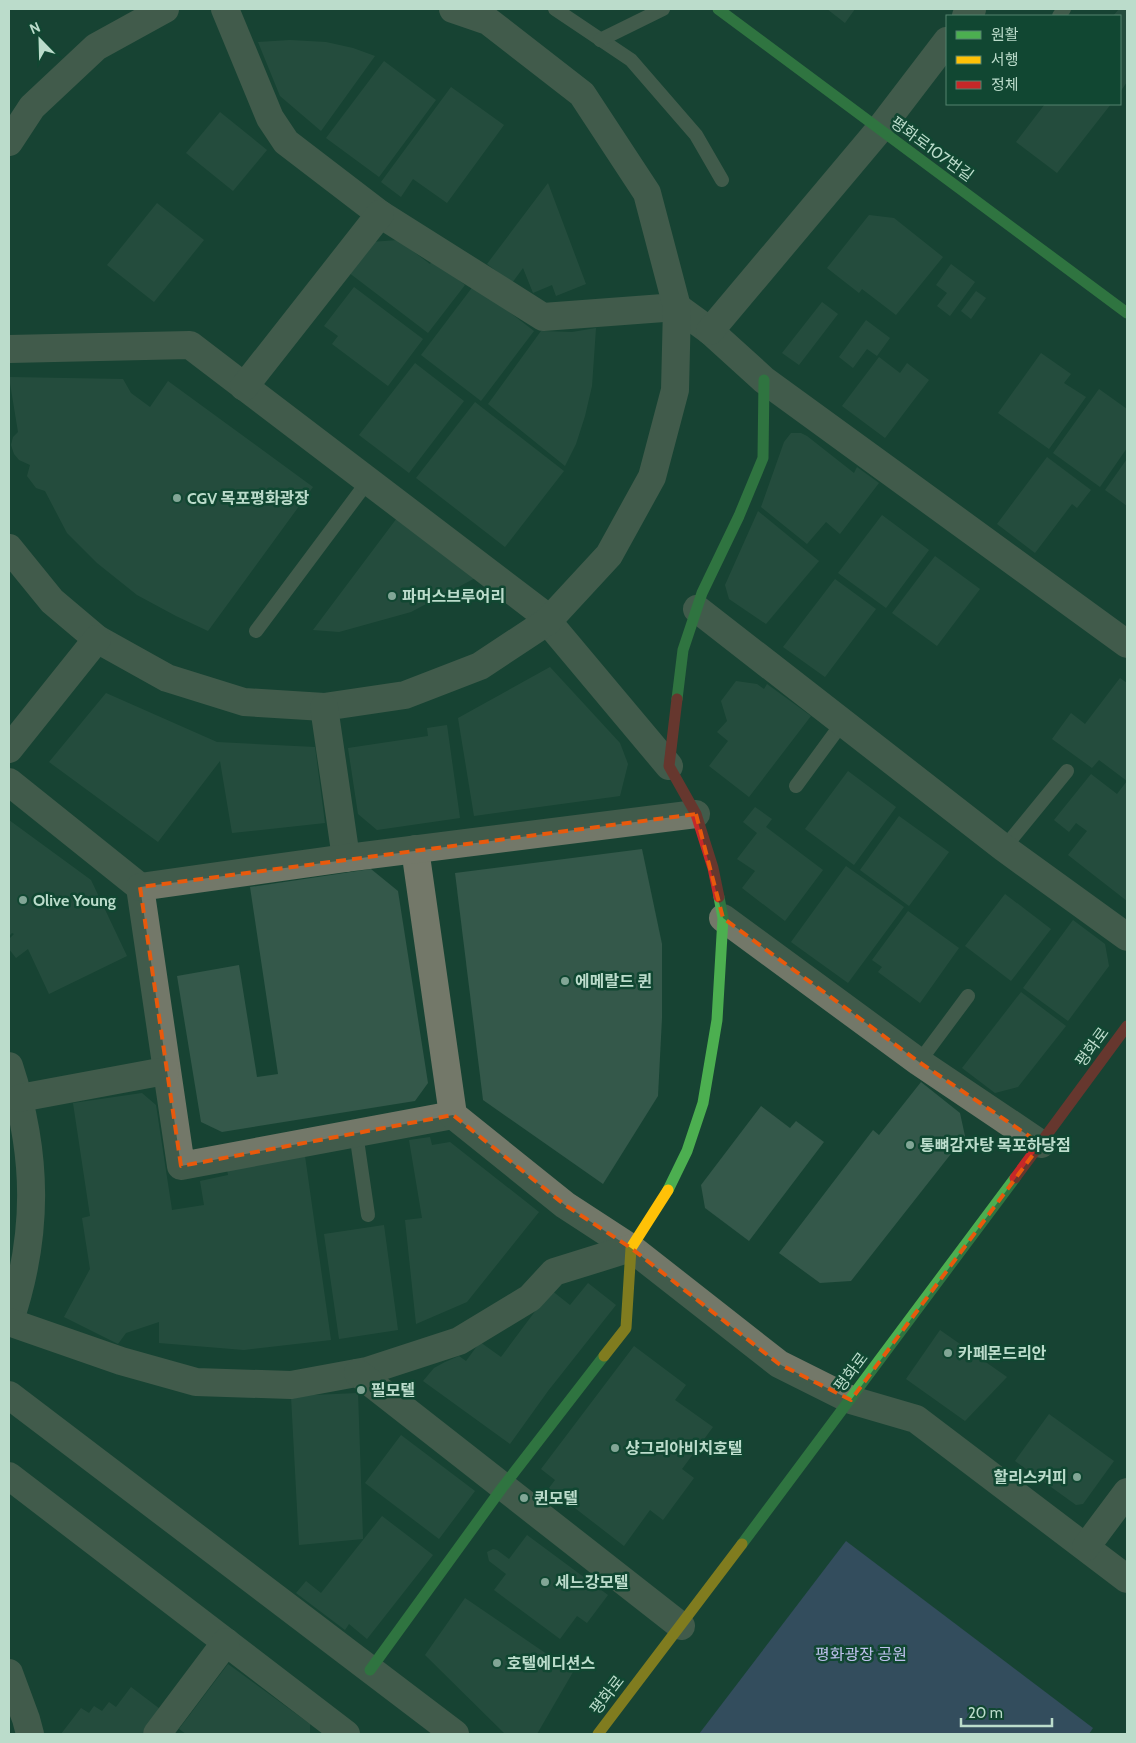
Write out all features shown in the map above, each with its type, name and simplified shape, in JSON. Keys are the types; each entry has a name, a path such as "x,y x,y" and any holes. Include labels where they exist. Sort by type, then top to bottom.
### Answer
{"street":[{"path":"9,142 32,107 96,48 135,16 165,9"},
{"path":"225,9 270,118 286,142 380,214 543,317 677,307 710,331 764,380 1127,644"},
{"path":"9,548 52,601 97,639 167,678 244,702 324,707 404,695 480,666 548,621 609,555 652,477 675,390 677,307 647,193 582,94 488,21 453,9"},
{"name":"평화로107번길","path":"718,9 1127,313"},
{"path":"710,331 880,130 946,42"},
{"path":"244,387 380,214"},
{"path":"9,349 190,345 539,611 668,766 696,814 713,868 723,918 717,1020 703,1103 687,1151 667,1191 631,1248 626,1328 502,1488 370,1670"},
{"path":"668,766 683,650 702,593 739,516 763,458 764,380"},
{"path":"697,609 1004,848 1127,937"},
{"path":"9,749 97,639"},
{"path":"324,707 346,858"},
{"path":"9,782 140,887 165,1071 181,1166 453,1115"},
{"path":"140,887 346,858 696,814"},
{"path":"415,849 453,1115 565,1205 631,1248 779,1364 851,1400 916,1418 1127,1579"},
{"path":"723,918 919,1062 1041,1144"},
{"name":"평화로","path":"598,1734 851,1400 1127,1026"},
{"path":"9,1066 20,1098 30,1149 21,1190 30,1238 22,1281 9,1322 121,1360 196,1382 291,1385 358,1372 459,1341 530,1298 554,1272 631,1248"},
{"path":"20,1098 165,1071"},
{"path":"358,1372 502,1488 681,1626"},
{"path":"9,1395 455,1734"},
{"path":"9,1476 346,1734"},
{"path":"1086,1547 1127,1492"},
{"path":"157,1734 226,1642"},
{"path":"11,1689 30,1734"}],"lane":[{"path":"555,9 630,60 663,95 696,135 722,180"},
{"path":"600,40 663,9"},
{"path":"256,631 368,481"},
{"path":"796,786 843,722"},
{"path":"1004,848 1067,771"},
{"path":"919,1062 968,996"},
{"path":"356,1133 368,1215"}],"highlighted area":[{"path":"696,814 723,918 919,1062 1041,1144 851,1400 779,1364 631,1248 565,1205 453,1115 181,1166 140,887"}],"green space":[{"name":"평화광장 공원","path":"846,1541 1093,1728 1089,1734 699,1734"}],"building":[{"path":"827,9 855,9 845,23"},
{"path":"1119,9 1127,9 1127,82 1121,91 1121,15 1114,15"},
{"path":"290,40 326,42 353,48 375,56 321,131 280,96 258,42"},
{"path":"384,61 436,100 379,177 326,138"},
{"path":"451,87 504,125 447,203 413,179 401,197 381,182"},
{"path":"1044,105 1110,105 1057,173 1016,142"},
{"path":"220,112 267,150 233,191 186,153"},
{"path":"548,183 586,284 556,296 552,285 533,293 523,268 512,283 487,264"},
{"path":"157,203 204,240 154,302 107,265"},
{"path":"869,215 894,218 943,257 896,315 862,289 859,293 827,268"},
{"path":"398,240 430,264 433,260 465,285 428,333 348,272 371,242"},
{"path":"951,264 975,282 950,316 937,306 947,293 936,285"},
{"path":"474,285 534,331 481,401 421,355"},
{"path":"354,287 423,339 388,386 332,344 338,336 324,326"},
{"path":"976,291 986,298 971,319 961,311"},
{"path":"822,302 838,314 799,365 782,353"},
{"path":"866,320 890,338 877,356 867,349 853,368 839,357"},
{"path":"596,328 592,386 576,444 565,466 488,404 541,331 572,332"},
{"path":"1041,353 1071,374 1064,383 1086,397 1049,449 998,413"},
{"path":"879,357 900,373 907,363 929,380 885,438 842,406"},
{"path":"415,363 464,401 409,473 359,435"},
{"name":"CGV 목포평화광장","path":"9,377 123,379 131,393 150,407 168,381 313,487 208,631 137,595 97,563 67,533 45,491 36,488 27,476 30,465 19,460 14,454 11,445 13,437 18,432"},
{"path":"1099,389 1127,409 1127,448 1100,487 1053,453"},
{"path":"475,402 564,471 505,547 416,478"},
{"path":"791,433 801,433 807,436 854,473 857,467 879,483 840,534 826,522 807,544 761,507 784,442"},
{"path":"1047,457 1091,490 1077,508 1072,504 1035,553 997,524"},
{"path":"1127,459 1127,506 1105,490"},
{"path":"758,511 819,561 766,624 729,599 725,585"},
{"path":"882,515 929,550 886,608 838,573"},
{"path":"397,518 479,576 411,612 339,632 313,630"},
{"path":"935,556 980,589 937,646 892,613"},
{"path":"835,579 876,609 825,677 783,647"},
{"path":"550,667 620,743 628,764 620,796 474,816 458,718"},
{"path":"1120,678 1127,683 1127,781 1099,760 1092,768 1052,739 1071,713 1085,724"},
{"path":"736,681 757,684 764,689 767,684 811,716 749,797 709,766 728,741 717,732 727,721 721,701"},
{"path":"106,693 217,742 315,747 325,823 232,833 220,761 158,842 49,762"},
{"path":"447,725 460,818 377,830 358,814 348,748 428,736 427,728"},
{"path":"848,771 896,807 854,865 805,829"},
{"path":"1091,774 1117,794 1127,781 1127,901 1068,855 1087,831 1076,823 1069,832 1054,820"},
{"path":"755,807 772,819 766,827 823,870 785,921 742,888 755,871 737,859 757,833 743,822"},
{"path":"899,816 949,852 909,906 860,870"},
{"path":"9,820 91,880 127,956 49,994 28,949 16,958 9,949 9,939 14,934 12,933 9,936"},
{"name":"에메랄드 퀸","path":"642,849 662,944 662,1018 658,1096 603,1184 483,1100 455,873"},
{"path":"846,866 904,907 848,983 791,942"},
{"path":"371,869 398,891 428,1083 415,1101 222,1132 201,1122 177,976 239,965 257,1077 278,1074 250,887"},
{"path":"1005,894 1051,929 1011,981 965,946"},
{"path":"908,911 959,948 920,1003 878,972 882,967 872,960"},
{"path":"1073,920 1105,944 1109,966 1068,1021 1023,988"},
{"path":"1021,992 1066,1026 1018,1087 995,1093 962,1068"},
{"path":"921,1082 960,1113 965,1136 851,1281 820,1283 779,1253 873,1130 879,1135"},
{"path":"142,1093 156,1105 172,1210 204,1205 200,1181 228,1175 226,1164 305,1156 331,1340 244,1350 159,1343 159,1322 126,1333 118,1344 64,1317 90,1269 82,1218 90,1216 73,1103"},
{"path":"761,1106 790,1128 796,1121 824,1142 749,1241 705,1208 701,1185"},
{"path":"430,1137 432,1145 450,1142 539,1212 467,1302 416,1324 405,1220 422,1218 409,1140"},
{"path":"384,1225 398,1330 339,1339 324,1234"},
{"path":"588,1283 616,1305 548,1391 510,1444 423,1381 434,1368 445,1362 459,1356 466,1361 480,1342 501,1357 551,1290 570,1305"},
{"name":"카페몬드리안","path":"940,1330 1007,1377 965,1421 906,1379"},
{"path":"634,1346 686,1385 675,1400 713,1427 682,1469 694,1478 663,1520 650,1510 624,1546 549,1488 555,1480 541,1469"},
{"path":"358,1393 363,1539 299,1545 291,1396"},
{"path":"1049,1414 1114,1461 1083,1504 1076,1505 1015,1461"},
{"path":"401,1435 475,1491 439,1539 365,1483"},
{"path":"382,1516 433,1555 367,1639 349,1624 345,1630 296,1593 306,1581 321,1593"},
{"name":"세느강모텔","path":"527,1535 608,1595 587,1623 577,1616 560,1639 494,1590 506,1574 489,1561 487,1552 493,1549 497,1550 509,1559"},
{"name":"호텔에디션스","path":"465,1598 573,1672 537,1734 505,1734 425,1655"},
{"path":"228,1664 310,1724 310,1734 186,1734 179,1729"},
{"path":"131,1687 160,1709 142,1734 61,1734 81,1708 89,1713 94,1706 102,1711 109,1702 116,1707"}],"traffic: fast":[{"path":"718,9 1127,313"},
{"path":"677,699 683,650 702,593 739,516 763,458 764,380"},
{"path":"668,1190 687,1151 703,1103 717,1020 723,918 719,897"},
{"path":"742,1544 1015,1178"},
{"path":"370,1670 502,1488 604,1356"}],"traffic: slow":[{"path":"604,1356 626,1328 631,1248 668,1190"},
{"path":"598,1734 742,1544"}],"traffic: jam":[{"path":"677,699 669,766 696,814 713,868 719,897"},
{"path":"1015,1178 1127,1026"}],"place":[{"name":"CGV 목포평화광장","path":"177,498"},
{"name":"파머스브루어리","path":"392,596"},
{"name":"Olive Young","path":"23,900"},
{"name":"에메랄드 퀸","path":"565,981"},
{"name":"통뼈감자탕 목포하당점","path":"910,1145"},
{"name":"카페몬드리안","path":"948,1353"},
{"name":"필모텔","path":"361,1390"},
{"name":"샹그리아비치호텔","path":"615,1448"},
{"name":"할리스커피","path":"1077,1477"},
{"name":"퀸모텔","path":"524,1498"},
{"name":"세느강모텔","path":"545,1582"},
{"name":"호텔에디션스","path":"497,1663"}]}
